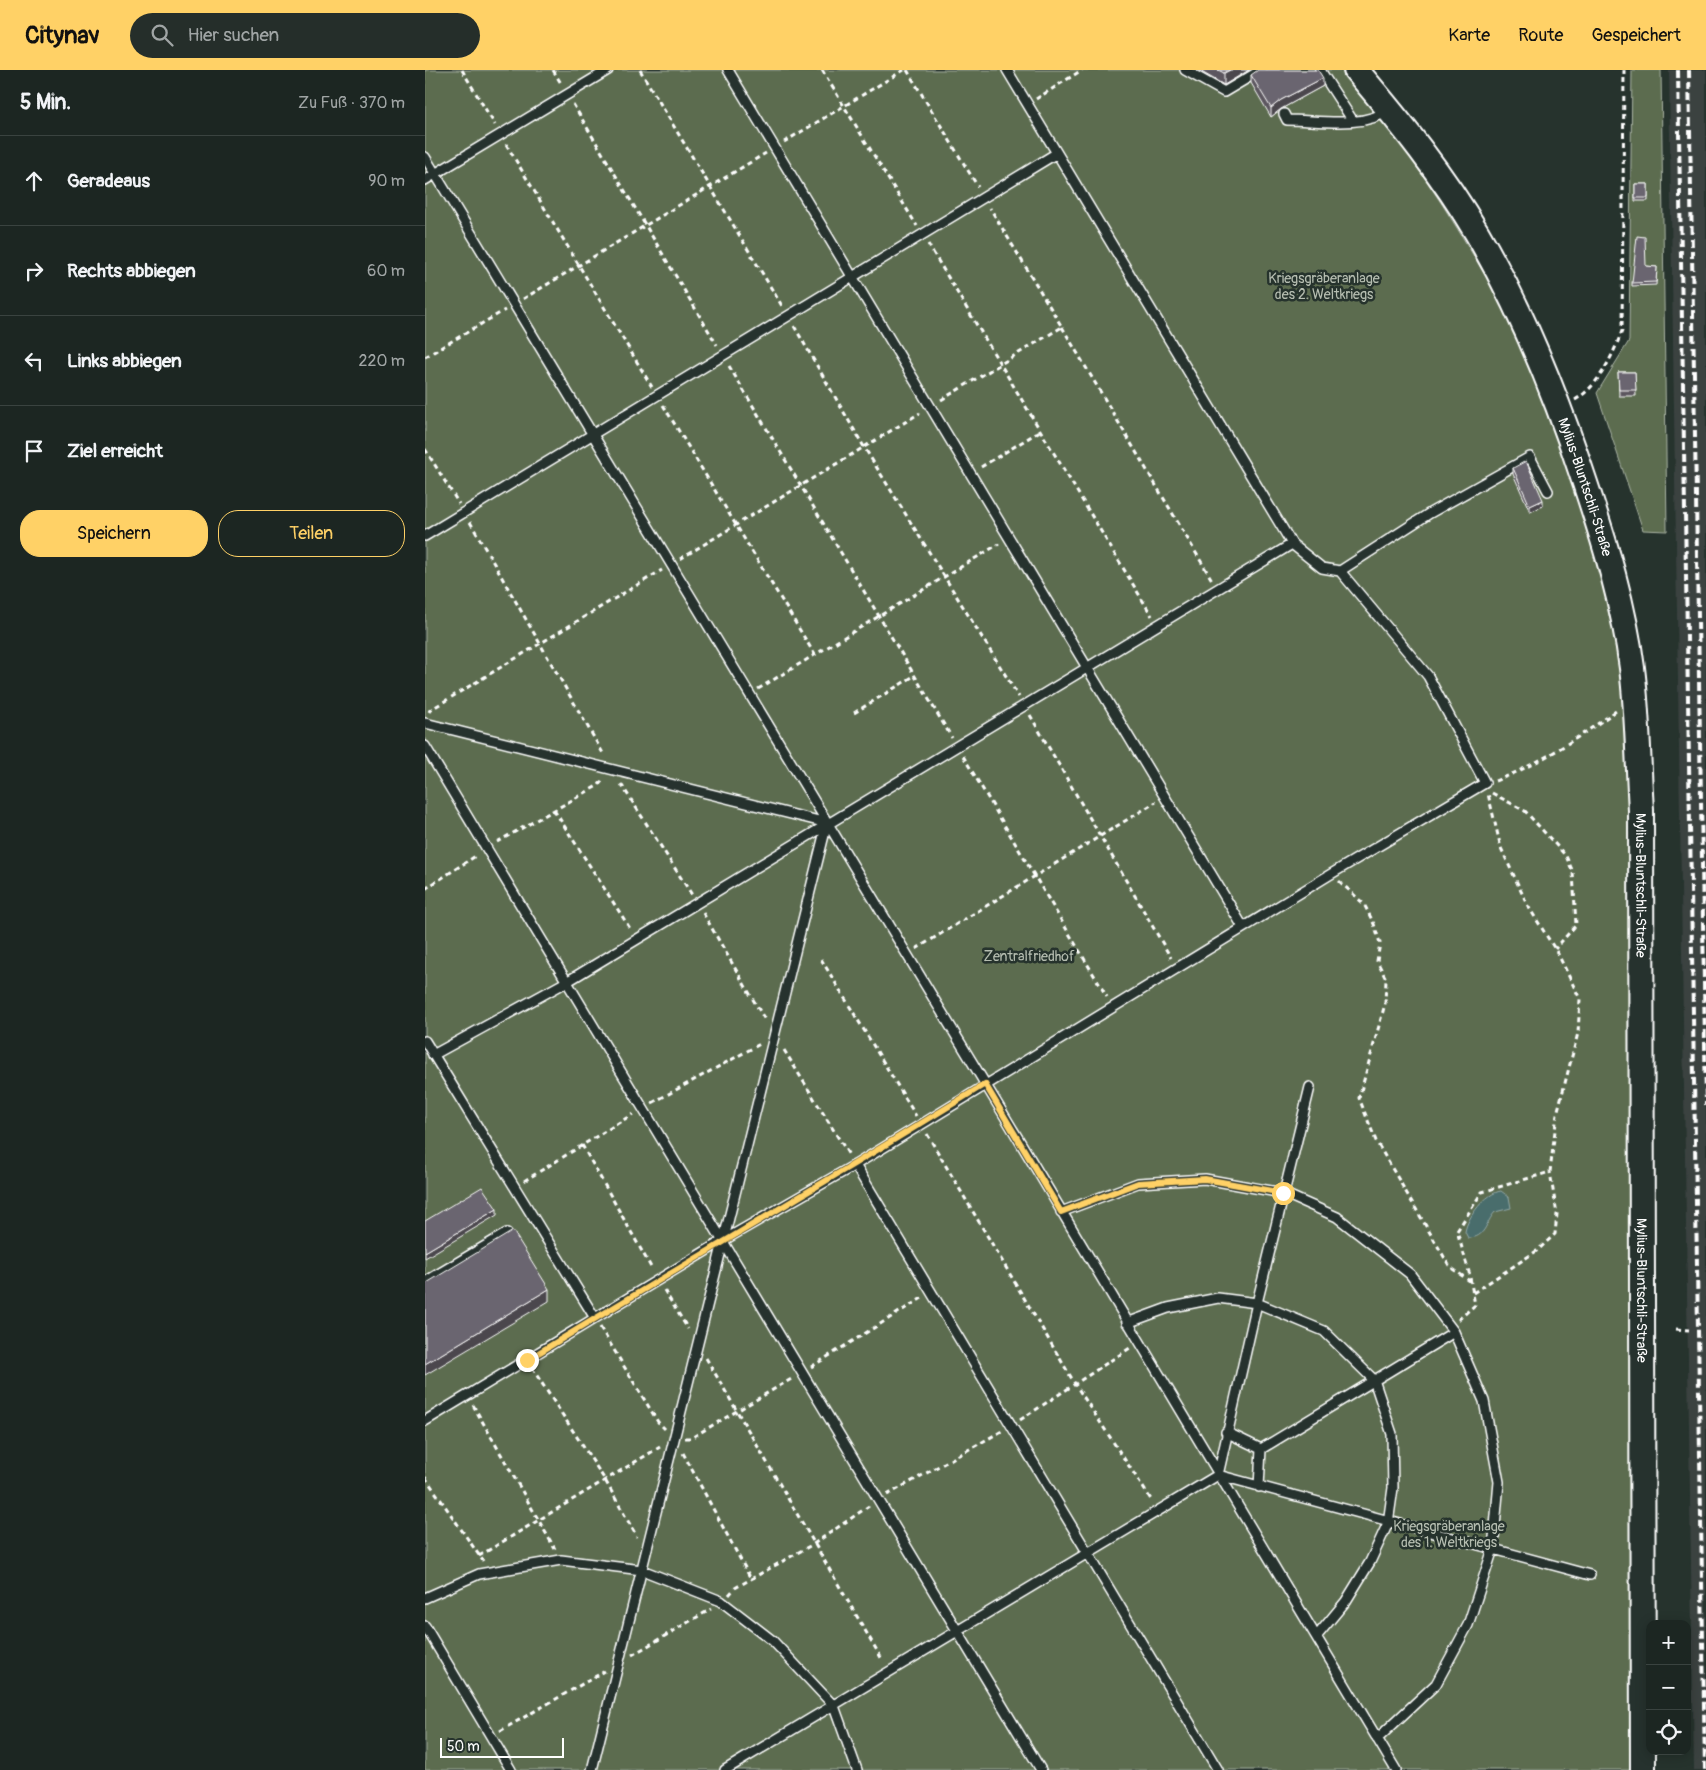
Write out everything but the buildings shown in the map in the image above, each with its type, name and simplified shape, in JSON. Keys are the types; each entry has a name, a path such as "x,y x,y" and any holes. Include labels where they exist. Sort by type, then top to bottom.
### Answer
{"street":[{"name":"Mylius-Bluntschli-Straße","path":"1356,70 1413,140 1477,233 1521,315 1559,408 1600,528 1614,581 1632,668 1641,810 1643,1770"}],"lane":[{"path":"425,180 608,70"},
{"path":"728,70 972,473 1009,538 1243,927"},
{"path":"425,1421 724,1240 855,1165 1243,927 1485,783 1428,676 1339,571 1322,568 1292,544 1007,70"},
{"path":"1185,70 1223,92 1261,70"},
{"path":"1320,70 1353,121"},
{"path":"1284,114 1287,120 1353,121 1381,116 1389,110"},
{"path":"425,536 1057,153"},
{"path":"425,156 985,1084 1218,1475 1317,1636 1395,1770"},
{"path":"1339,571 1430,513 1530,457 1548,491"},
{"path":"433,1055 568,981 1292,544"},
{"path":"425,723 827,823"},
{"path":"425,746 724,1240 1041,1770"},
{"path":"592,1770 827,823"},
{"path":"425,1041 595,1318"},
{"path":"1218,1475 1226,1432 1310,1087"},
{"path":"855,1165 1218,1770"},
{"path":"1061,1212 1138,1183 1205,1179 1283,1193 1337,1217 1409,1274 1452,1330 1484,1401 1499,1482 1493,1549 1468,1625 1436,1684 1377,1739"},
{"path":"425,1282 507,1233"},
{"path":"1127,1323 1168,1308 1218,1298 1257,1303 1324,1331 1374,1380 1392,1434 1393,1488 1388,1522 1360,1578 1346,1601 1317,1636"},
{"path":"1261,1449 1452,1330"},
{"path":"1226,1432 1261,1449"},
{"path":"1259,1487 1261,1449"},
{"path":"725,1770 1218,1475 1590,1575"},
{"path":"425,1598 479,1574 561,1560 642,1570 723,1603 773,1641 833,1706 857,1770"},
{"path":"425,1626 511,1770"}],"path":[{"path":"462,70 815,655"},
{"path":"553,70 1113,1006"},
{"path":"640,70 711,185 748,252 789,316 864,447 946,576 1024,705 1177,968"},
{"path":"822,70 845,105 1157,625"},
{"path":"425,357 905,70 1062,327 1217,588"},
{"path":"1028,104 1082,70"},
{"path":"1559,408 1588,391 1616,349 1622,331 1624,70"},
{"path":"425,723 430,710 1062,327"},
{"path":"972,473 1040,431"},
{"path":"425,449 465,512 612,769 599,785 487,848 425,889"},
{"path":"749,695 1009,538"},
{"path":"854,713 914,676"},
{"path":"1485,783 1515,773 1587,732 1616,711"},
{"path":"1473,1293 1538,1250 1555,1234 1557,1214 1550,1172 1557,1114 1578,1033 1580,999 1555,950 1528,906 1501,848 1487,790 1525,811 1566,856 1573,872 1577,925 1555,950"},
{"path":"907,955 1165,796"},
{"path":"554,810 637,939"},
{"path":"1331,874 1364,904 1374,924 1380,943 1377,960 1386,978 1385,1004 1359,1098 1377,1141 1450,1267 1471,1282"},
{"path":"821,959 1075,1384 1158,1510"},
{"path":"515,1187 644,1108 774,1036 855,1165"},
{"path":"582,1146 658,1280 739,1410 890,1672"},
{"path":"1452,1330 1475,1305 1471,1282 1457,1231 1481,1192 1550,1172"},
{"path":"802,1372 931,1292"},
{"path":"1676,1329 1689,1330"},
{"path":"491,1736 723,1603 735,1588 815,1543 878,1500 1012,1426 1138,1342"},
{"path":"527,1360 605,1480 646,1554"},
{"path":"468,1396 540,1519 561,1560"},
{"path":"479,1556 675,1438 751,1579"},
{"path":"425,1477 490,1572"}],"shaded area":[{"path":"1669,70 1706,70 1706,1770 1694,1770"}],"green space":[{"name":"Zentralfriedhof","path":"425,70 1342,70 1411,159 1443,205 1498,296 1521,345 1558,434 1588,525 1612,618 1624,682 1634,812 1631,1770 425,1770"},
{"path":"1632,70 1661,70 1667,531 1643,530 1597,393 1629,341"}],"water":[{"path":"1501,1191 1509,1197 1511,1208 1495,1212 1482,1233 1468,1238 1465,1232 1473,1213 1489,1196"}],"railway":[{"path":"1678,70 1705,1770"},
{"path":"1689,70 1706,1105"}],"route":[{"path":"527,1360 724,1240 855,1165 985,1084 1061,1212 1138,1183 1205,1179 1283,1193"}],"park label":[{"name":"Kriegsgräberanlage des 2. Weltkriegs","path":"1324,286"},
{"name":"Kriegsgräberanlage des 1. Weltkriegs","path":"1449,1534"}]}
